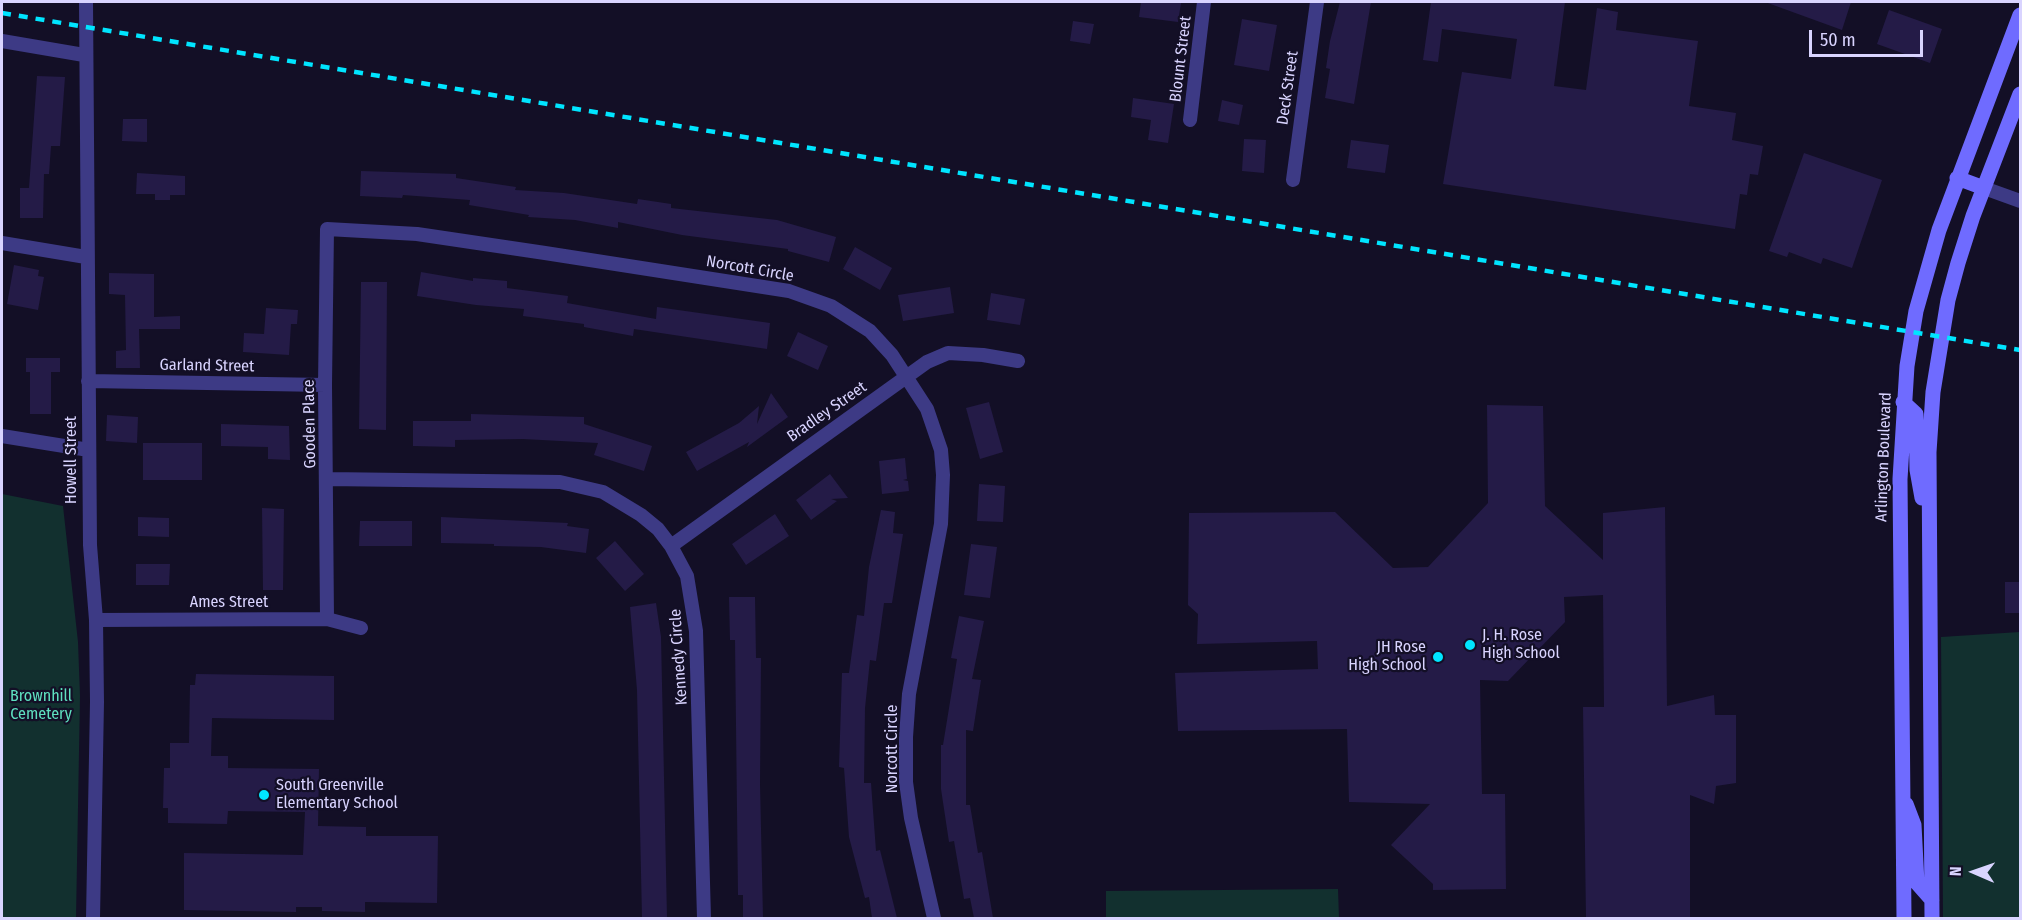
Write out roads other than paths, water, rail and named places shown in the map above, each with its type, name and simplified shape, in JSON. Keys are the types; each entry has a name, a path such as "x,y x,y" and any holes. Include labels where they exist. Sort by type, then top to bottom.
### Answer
{"main road":[{"name":"Arlington Boulevard","path":"1904,918 1900,479 1902,402 1916,311 1957,178 2020,15"},
{"path":"1932,918 1929,452 1936,370 1948,300 1984,188 2020,94"},
{"path":"1957,178 1984,188"},
{"path":"1902,402 1916,414 1917,470 1929,537"},
{"path":"1902,796 1914,825 1917,883 1932,900"}],"street":[{"name":"Howell Street","path":"86,2 84,55 90,545 96,620 97,702 93,918"},
{"name":"Blount Street","path":"1190,120 1204,2"},
{"name":"Deck Street","path":"1293,180 1317,2"},
{"path":"2,42 84,55"},
{"path":"1984,188 2020,201"},
{"name":"Norcott Circle","path":"327,229 417,234 789,291 831,306 870,331 892,355 927,409 941,450 943,475 941,524 909,694 906,737 906,782 934,918"},
{"name":"Gooden Place","path":"327,229 325,385 327,618"},
{"path":"2,243 86,257"},
{"name":"Bradley Street","path":"671,546 907,376 948,353 983,355 1018,361"},
{"name":"Garland Street","path":"88,381 325,385"},
{"path":"2,436 89,450"},
{"name":"Kennedy Circle","path":"327,479 560,482 603,492 641,515 658,529 671,546 687,576 696,631 704,918"},
{"name":"Ames Street","path":"96,620 327,618 361,628"}],"railway":[{"path":"2,13 2020,350"}],"place":[{"name":"J. H. Rose High School","path":"1470,645"},
{"name":"JH Rose High School","path":"1438,657"},
{"name":"South Greenville Elementary School","path":"264,795"}],"park label":[{"name":"Brownhill Cemetery","path":"41,706"}]}
